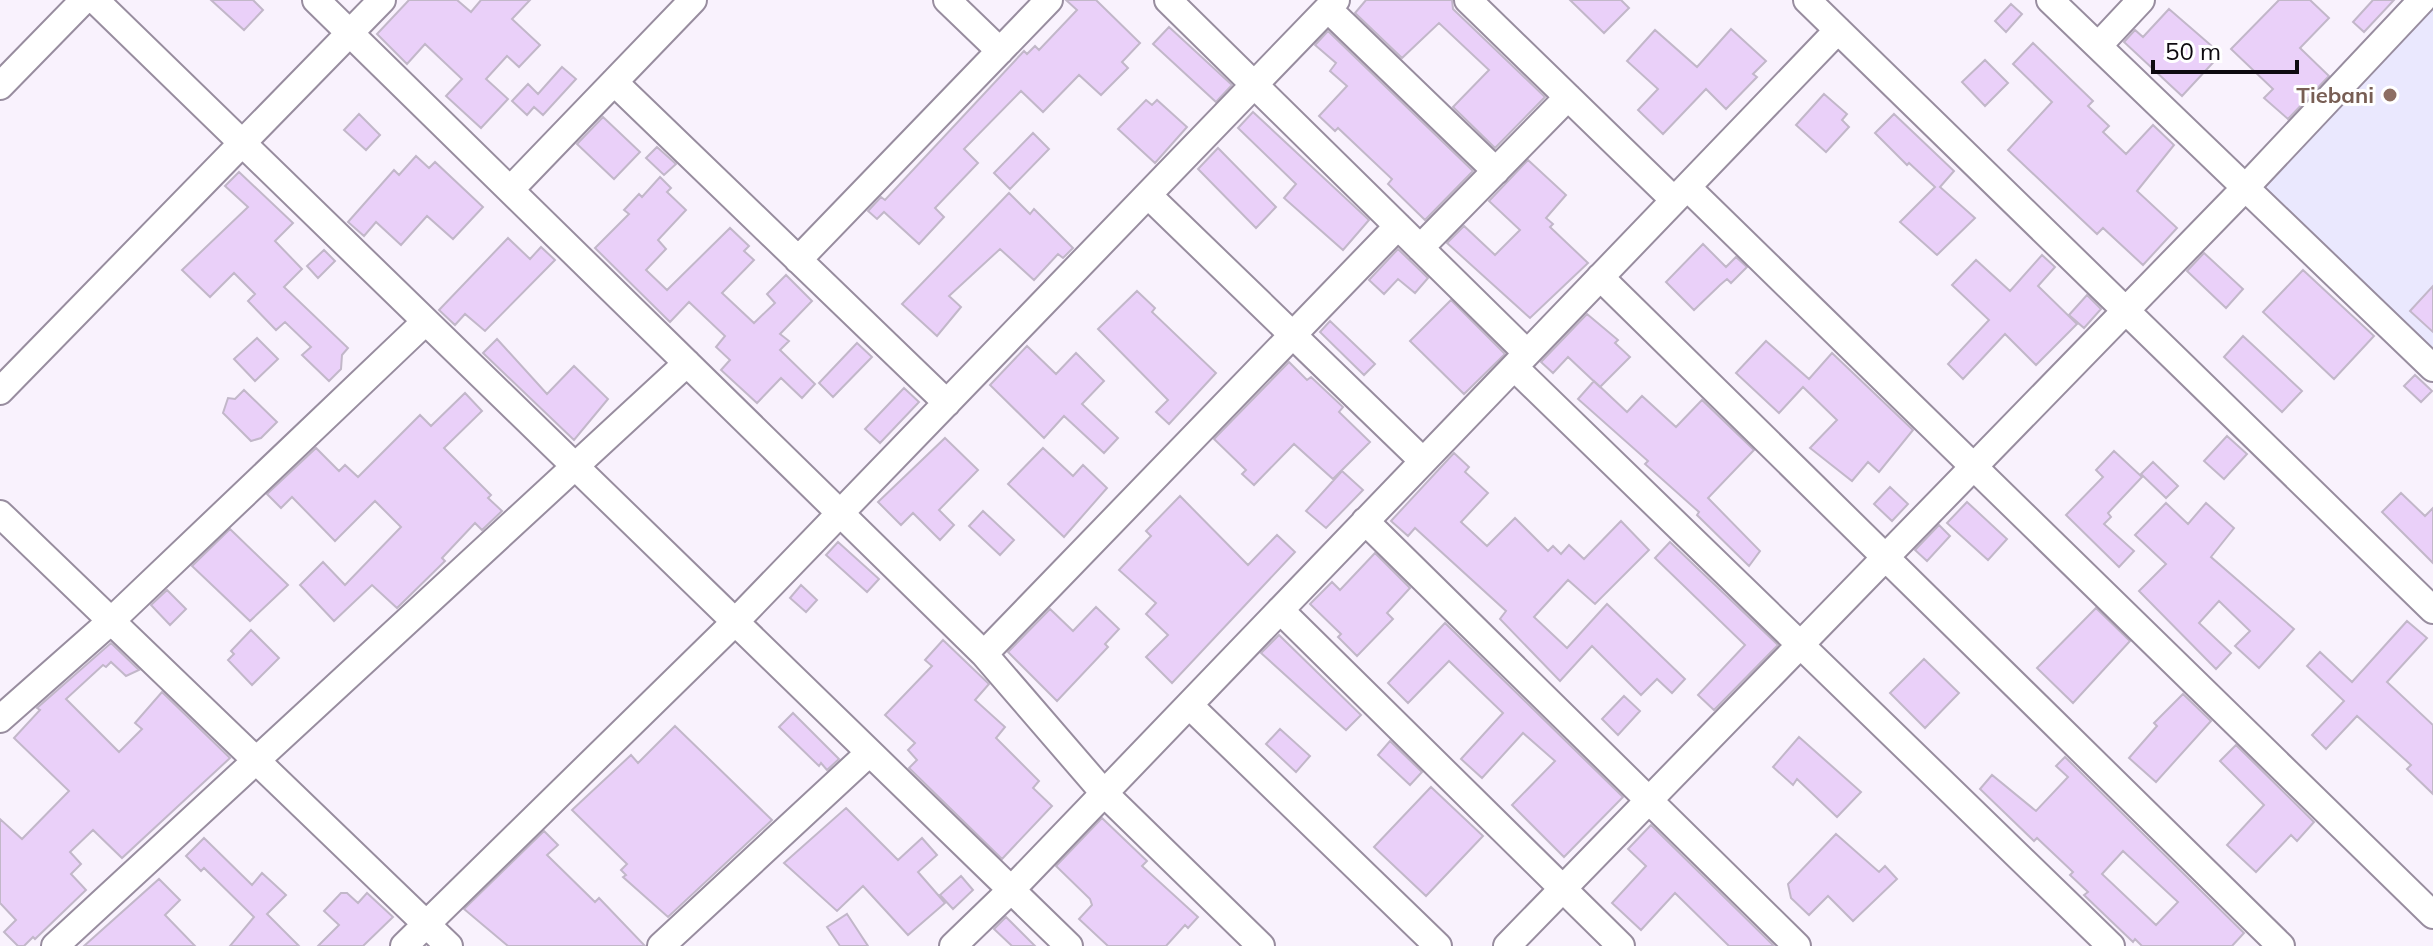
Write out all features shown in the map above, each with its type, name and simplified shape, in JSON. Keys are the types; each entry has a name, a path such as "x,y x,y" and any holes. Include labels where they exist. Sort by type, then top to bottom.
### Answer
{"street":[{"path":"0,86 84,0"},
{"path":"95,0 733,624 1069,946"},
{"path":"316,0 984,654 1104,793 1261,946"},
{"path":"0,391 382,0"},
{"path":"510,190 693,0"},
{"path":"947,0 1000,51"},
{"path":"798,260 1049,0"},
{"path":"1168,0 1420,248 1520,360 1800,645 2111,946"},
{"path":"1468,0 1568,97 1680,194 1974,467 2433,915"},
{"path":"1807,0 2433,610"},
{"path":"2050,0 2433,368"},
{"path":"2098,46 2141,0"},
{"path":"1507,946 2245,188 2422,0"},
{"path":"404,946 733,624 1332,4 1496,171"},
{"path":"953,946 1011,890 1838,30"},
{"path":"614,82 947,403"},
{"path":"1420,248 1568,97"},
{"path":"1148,195 1423,461"},
{"path":"984,654 1398,226"},
{"path":"1600,277 2281,946"},
{"path":"0,719 111,621 425,322"},
{"path":"55,946 687,363"},
{"path":"0,514 449,946"},
{"path":"1365,521 1797,946"},
{"path":"1280,610 1621,946"},
{"path":"1189,705 1438,946"},
{"path":"661,946 868,754"}],"shaded area":[{"name":"Tiebani","path":"2433,6 2433,350 2261,185"}],"building":[{"path":"211,0 253,0 263,10 244,30"},
{"path":"409,0 457,0 471,12 481,0 530,0 512,19 540,45 519,67 507,56 486,79 508,99 481,128 446,96 462,79 425,44 407,64 377,34"},
{"path":"1066,0 1096,0 1140,43 1122,62 1128,68 1101,95 1079,75 1043,112 1021,91 964,149 978,163 935,208 944,217 919,244 884,212 877,219 868,211 881,197 885,200 1024,51 1027,54 1035,46 1039,50 1077,10"},
{"path":"1366,0 1452,0 1453,9 1545,97 1495,148 1453,107 1489,70 1439,23 1402,58 1355,13"},
{"path":"1570,0 1621,0 1629,8 1604,33"},
{"path":"2279,0 2310,0 2329,18 2300,48 2329,76 2288,119 2264,98 2273,89 2231,49"},
{"path":"2373,0 2394,0 2364,32 2353,22"},
{"path":"2011,4 2022,14 2006,32 1995,21"},
{"path":"2169,9 2221,54 2182,96 2124,42 2135,30 2143,37"},
{"path":"1169,27 1232,85 1216,102 1153,44"},
{"path":"1731,29 1766,61 1753,74 1757,77 1726,109 1706,89 1663,134 1638,110 1658,89 1627,61 1655,30 1697,67"},
{"path":"1328,31 1473,171 1425,220 1388,184 1392,179 1338,128 1335,131 1319,116 1347,86 1330,71 1336,63 1315,45"},
{"path":"2033,43 2093,101 2088,106 2109,126 2103,132 2126,154 2153,125 2174,145 2137,191 2177,228 2143,265 2103,228 2097,234 2008,150 2052,102 2013,64"},
{"path":"1985,60 2008,83 1985,106 1962,82"},
{"path":"562,67 576,79 543,115 534,107 527,115 512,101 528,84 538,94"},
{"path":"1824,94 1847,114 1842,120 1849,127 1826,152 1796,125"},
{"path":"1146,100 1152,105 1157,100 1187,127 1155,163 1118,129"},
{"path":"1253,112 1369,220 1343,250 1284,198 1296,184 1238,128"},
{"path":"359,114 380,135 366,150 344,130"},
{"path":"1894,114 1954,171 1940,187 1975,218 1937,255 1900,222 1935,187 1875,133"},
{"path":"603,117 640,152 614,179 577,144"},
{"path":"1033,133 1049,149 1010,189 994,173"},
{"path":"657,147 676,164 664,175 646,158"},
{"path":"1218,148 1276,207 1256,228 1198,169"},
{"path":"416,156 429,168 435,162 483,207 453,239 427,216 401,245 376,222 364,236 348,222 394,170 399,175"},
{"path":"1528,160 1566,195 1546,218 1553,224 1550,227 1588,263 1530,318 1447,243 1464,226 1495,255 1520,230 1489,201"},
{"path":"239,172 293,223 275,241 302,269 284,287 348,348 342,355 341,369 329,381 302,355 311,347 285,322 276,330 248,301 255,294 234,273 210,297 182,270 248,207 225,186"},
{"path":"660,177 671,188 667,192 686,210 658,240 666,249 646,270 667,290 730,228 749,246 744,251 754,260 722,293 754,323 775,303 767,294 786,275 812,301 780,334 789,341 780,350 815,384 802,398 781,378 757,403 721,370 730,360 716,347 725,336 689,302 670,322 595,248 629,214 624,210 639,194 642,197"},
{"path":"1009,193 1030,214 1034,209 1073,248 1063,258 1058,254 1034,280 1000,249 949,296 961,307 937,336 902,304"},
{"path":"508,238 530,259 541,247 555,260 485,331 465,314 455,325 439,310"},
{"path":"1703,244 1726,267 1736,257 1747,267 1731,283 1727,279 1694,310 1666,282"},
{"path":"1398,249 1428,278 1415,293 1398,279 1384,294 1369,280"},
{"path":"324,250 335,261 318,278 307,266"},
{"path":"2204,253 2243,289 2226,308 2187,271"},
{"path":"2042,255 2055,267 2038,286 2077,324 2036,365 2005,334 1963,379 1948,364 1989,320 1952,285 1976,260 2010,291"},
{"path":"2303,270 2374,336 2334,379 2263,312"},
{"path":"2433,286 2433,332 2410,311"},
{"path":"1137,291 1155,308 1152,312 1216,373 1169,424 1156,412 1168,400 1098,329"},
{"path":"2087,295 2101,309 2084,328 2069,315"},
{"path":"1451,300 1505,354 1464,394 1410,341"},
{"path":"1587,314 1618,340 1615,343 1630,357 1600,387 1568,357 1553,373 1541,362"},
{"path":"1330,321 1375,364 1364,375 1320,332"},
{"path":"2243,336 2302,391 2282,412 2224,357"},
{"path":"257,338 278,359 255,381 234,359"},
{"path":"497,339 547,394 574,366 608,399 574,440 483,353"},
{"path":"1766,341 1809,379 1832,353 1913,430 1879,472 1868,462 1852,481 1810,448 1837,420 1803,387 1779,413 1736,373"},
{"path":"857,343 872,357 833,397 819,383"},
{"path":"1027,346 1056,374 1076,353 1104,381 1082,404 1118,438 1104,453 1064,416 1044,438 990,385"},
{"path":"1289,362 1307,380 1311,377 1343,407 1339,412 1370,442 1333,479 1294,444 1254,485 1242,474 1246,470 1214,439"},
{"path":"2415,375 2432,391 2421,402 2404,386"},
{"path":"1594,381 1627,412 1642,396 1676,427 1702,400 1754,450 1708,498 1760,551 1749,566 1697,515 1699,512 1645,464 1648,461 1578,399"},
{"path":"904,388 919,402 880,443 865,429"},
{"path":"244,390 277,422 261,438 251,441 223,413 228,398 235,399"},
{"path":"465,393 482,411 444,448 491,495 488,498 502,511 482,530 475,523 442,558 445,561 397,608 372,585 334,621 300,585 323,562 345,585 401,527 375,501 335,541 292,497 281,508 267,494 316,448 339,471 345,465 358,477 420,415 431,426"},
{"path":"2227,436 2247,454 2224,479 2204,461"},
{"path":"945,438 978,470 939,510 954,525 940,540 913,513 901,525 878,502"},
{"path":"1043,448 1073,476 1083,465 1107,488 1064,537 1008,484"},
{"path":"2114,451 2142,477 2108,513 2111,517 2104,524 2134,551 2119,567 2066,515 2103,477 2096,470"},
{"path":"1454,453 1469,467 1465,472 1488,493 1461,522 1487,546 1515,518 1548,551 1553,546 1561,554 1569,545 1584,559 1621,521 1649,550 1595,604 1568,580 1534,617 1567,648 1607,604 1685,679 1672,693 1657,679 1641,695 1592,646 1560,681 1500,619 1506,611 1415,528 1408,536 1391,521"},
{"path":"2153,462 2178,486 2166,498 2141,474"},
{"path":"1342,471 1363,490 1326,528 1306,511"},
{"path":"1890,487 1908,504 1892,521 1874,504"},
{"path":"2401,493 2425,516 2433,508 2433,563 2382,512"},
{"path":"1180,496 1248,565 1277,535 1295,552 1172,683 1146,657 1168,635 1146,614 1156,603 1119,570 1151,536 1146,531"},
{"path":"1967,502 2007,539 1988,560 1947,523"},
{"path":"2166,503 2188,524 2206,503 2234,528 2211,557 2294,629 2259,668 2235,646 2250,631 2219,601 2199,623 2231,653 2216,669 2139,591 2166,564 2135,535"},
{"path":"983,511 1014,540 1000,555 969,526"},
{"path":"1939,525 1950,536 1927,561 1915,550"},
{"path":"230,529 288,585 250,621 192,566"},
{"path":"838,542 879,579 867,592 826,555"},
{"path":"1670,542 1778,645 1714,710 1698,695 1745,645 1655,558"},
{"path":"1375,553 1410,588 1387,613 1393,619 1357,656 1338,637 1341,634 1310,604 1332,582 1340,590"},
{"path":"801,585 817,600 806,612 790,598"},
{"path":"167,590 186,609 170,625 151,605"},
{"path":"1096,607 1119,629 1105,644 1108,647 1057,701 1008,652 1050,609 1073,631"},
{"path":"2096,608 2130,641 2073,703 2037,668"},
{"path":"2407,621 2427,638 2387,682 2433,725 2433,794 2407,769 2411,765 2357,716 2326,749 2312,735 2344,701 2307,666 2320,652 2352,682"},
{"path":"1445,623 1623,797 1564,857 1512,805 1555,761 1523,733 1482,778 1461,759 1503,713 1449,661 1408,703 1388,683"},
{"path":"251,630 279,658 252,685 228,660 234,654 231,651"},
{"path":"1279,635 1361,715 1346,730 1261,653"},
{"path":"943,640 989,684 975,700 1005,727 996,738 1039,781 1033,788 1052,806 1002,859 909,768 917,760 908,750 915,743 885,715 932,666 925,660"},
{"path":"111,643 139,670 126,676 111,662 106,667 103,665 66,699 119,752 142,729 135,723 162,692 230,758 122,858 93,830 70,852 81,864 71,874 86,890 35,939 33,937 24,946 18,946 4,932 16,920 0,903 0,819 22,839 69,791 14,738 40,710 37,708"},
{"path":"1924,659 1959,693 1925,728 1890,693"},
{"path":"2183,694 2211,721 2156,782 2129,758 2157,726 2154,723"},
{"path":"1624,696 1640,711 1618,735 1602,719"},
{"path":"793,713 839,759 827,770 779,727"},
{"path":"675,726 772,820 668,917 623,877 626,875 621,870 627,864 572,810 631,755 638,763"},
{"path":"1280,729 1310,756 1296,772 1266,744"},
{"path":"1799,737 1861,792 1837,817 1797,779 1793,785 1773,767"},
{"path":"1390,741 1422,772 1410,785 1378,755"},
{"path":"2236,745 2314,822 2297,841 2291,835 2256,872 2227,845 2264,805 2220,761"},
{"path":"2065,757 2244,933 2232,946 2142,946 2135,939 2133,942 2084,895 2088,892 2070,875 2073,872 2037,838 2034,841 1980,789 1992,775 2036,811 2068,777 2056,766","holes":["2123,851 2178,902 2156,925 2102,874"]},
{"path":"1431,787 1483,836 1426,896 1374,847"},
{"path":"846,808 898,860 922,838 937,855 918,872 945,903 908,935 863,886 837,911 784,863"},
{"path":"1102,818 1147,861 1142,866 1198,917 1188,928 1185,925 1166,946 1108,946 1079,919 1092,905 1090,899 1056,866"},
{"path":"1651,825 1774,946 1729,946 1675,893 1641,930 1612,903 1646,866 1628,849"},
{"path":"544,831 558,845 547,855 595,902 599,898 645,946 508,946 464,909"},
{"path":"1836,834 1879,872 1885,866 1897,879 1853,921 1828,896 1809,915 1791,898 1788,884"},
{"path":"204,838 252,885 262,873 286,895 267,914 299,946 230,946 254,917 204,868 201,871 186,856"},
{"path":"961,876 973,890 953,909 940,895"},
{"path":"159,879 180,900 165,915 195,946 84,946"},
{"path":"341,893 347,893 358,903 367,893 393,917 363,946 318,946 339,925 324,911"},
{"path":"847,914 868,946 840,946 827,927"},
{"path":"1006,917 1035,946 1012,946 994,929"}],"place":[{"name":"Tiebani","path":"2390,95"}]}
